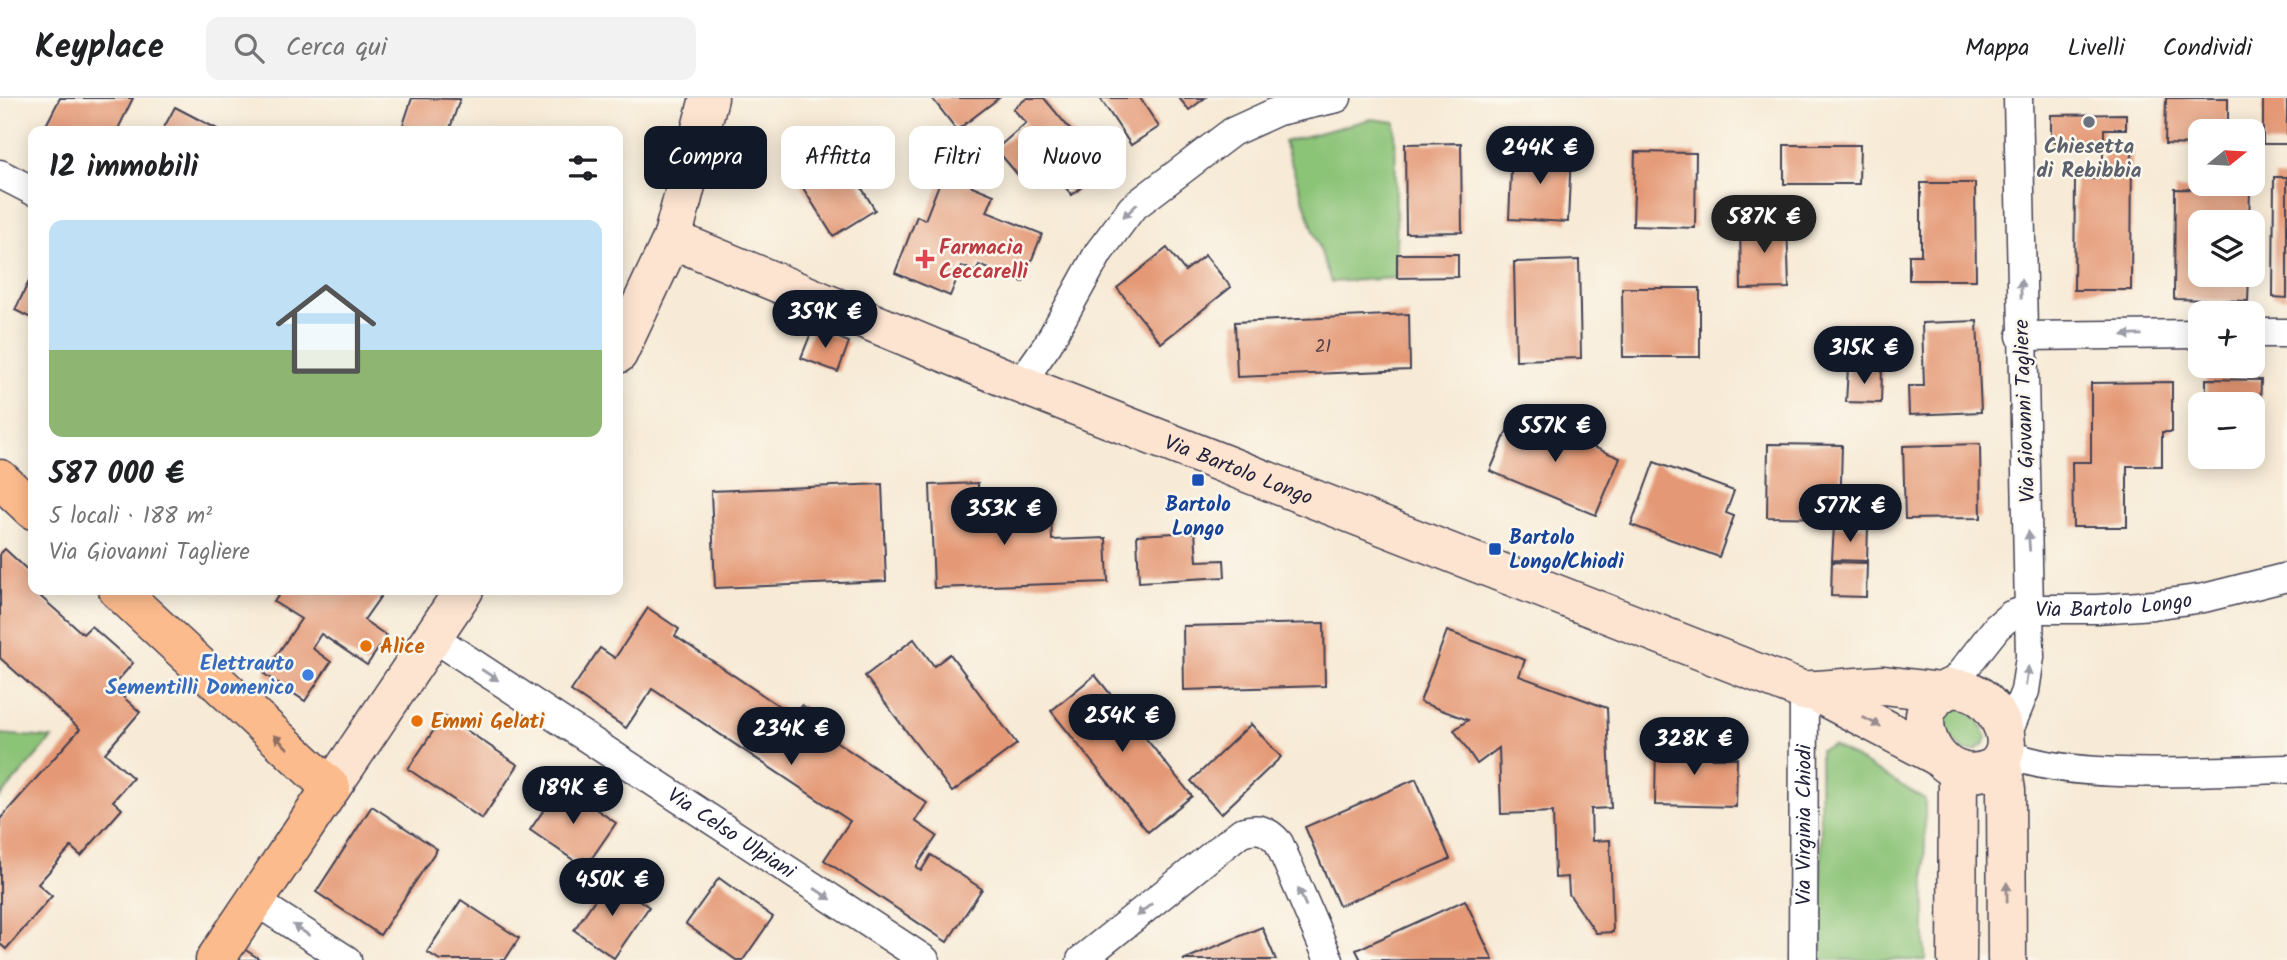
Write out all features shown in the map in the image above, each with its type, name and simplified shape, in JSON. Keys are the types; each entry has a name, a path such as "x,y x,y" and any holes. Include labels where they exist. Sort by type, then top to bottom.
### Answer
{"main road":[{"path":"0,479 28,505"},
{"path":"123,595 331,788 215,960"}],"street":[{"path":"623,343 672,239 709,98"},
{"path":"1020,384 1048,344 1099,252 1132,208 1232,132 1279,111 1337,98"},
{"name":"Via Giovanni Tagliere","path":"2018,98 2021,336 2029,609"},
{"path":"0,174 28,188"},
{"name":"Via Bartolo Longo","path":"672,239 1020,384 1808,691 1948,763"},
{"path":"2265,333 2287,333"},
{"path":"2021,336 2188,334"},
{"name":"Via Bartolo Longo","path":"2004,750 2025,691 2030,657 2029,609 2097,609 2153,605 2204,598 2287,577"},
{"path":"331,788 461,595"},
{"path":"2004,750 1980,773 1948,763 1928,740 1925,720 1927,708 1997,627 2011,615 2029,609"},
{"name":"Via Celso Ulpiani","path":"433,637 925,960"},
{"path":"1808,691 1884,685 1970,691 1990,705 2002,723 2004,750 2007,960"},
{"name":"Via Virginia Chiodi","path":"1803,960 1808,691"},
{"path":"2004,750 2038,764 2126,771 2287,769"},
{"path":"1948,763 1957,960"},
{"path":"1081,960 1241,832 1256,828 1271,833 1279,843 1329,960"},
{"path":"255,901 347,960"}],"green space":[{"path":"1371,119 1395,122 1397,278 1331,282 1284,142"},
{"path":"1963,707 1979,721 1987,737 1985,743 1975,751 1964,751 1943,729 1944,715 1951,708"},
{"path":"0,734 52,738 0,797"},
{"path":"1833,745 1925,799 1925,960 1822,960 1820,750"}],"building":[{"path":"60,98 133,98 119,126 46,126"},
{"path":"412,98 460,99 451,126 403,126"},
{"path":"932,98 999,98 962,126 954,126"},
{"path":"1027,98 1044,98 1067,126 1023,126 1026,123 1013,109"},
{"path":"1100,98 1140,98 1159,127 1131,145 1126,137 1126,126 1118,126"},
{"path":"1179,98 1205,98 1189,110"},
{"path":"2166,98 2228,98 2228,119 2188,119 2188,145 2165,144"},
{"path":"2263,98 2287,98 2287,144 2265,144"},
{"path":"175,107 211,126 165,126"},
{"name":"Chiesetta di Rebibbia","path":"2126,114 2126,129 2104,129 2104,142 2051,142 2051,115"},
{"path":"1018,130 1018,175 1004,158 1004,142"},
{"path":"1461,143 1462,232 1406,233 1405,144"},
{"path":"1784,145 1860,145 1859,184 1784,184"},
{"path":"2103,146 2132,146 2131,290 2074,290 2075,179 2103,179"},
{"path":"1512,150 1571,153 1568,222 1509,219"},
{"path":"1635,152 1696,153 1695,228 1633,226"},
{"path":"2274,177 2287,177 2287,298 2273,297"},
{"path":"1921,183 1975,183 1976,280 1909,280 1909,255 1921,255"},
{"path":"804,189 862,189 875,210 833,236"},
{"path":"937,189 979,189 994,195 987,212 1042,234 1023,282 979,265 976,272 962,266 950,296 895,273 917,216 925,220"},
{"path":"1067,189 1079,189 1072,195"},
{"path":"2175,189 2188,189 2188,196 2250,196 2249,210 2188,210 2188,287 2249,287 2248,301 2174,299"},
{"path":"1740,221 1787,221 1789,288 1741,289"},
{"path":"1167,248 1185,271 1205,255 1231,287 1161,343 1117,288"},
{"path":"1397,254 1458,254 1458,277 1397,278"},
{"path":"1579,260 1581,358 1516,360 1514,262"},
{"path":"28,283 28,316 15,310"},
{"path":"1622,288 1700,288 1700,357 1623,357"},
{"path":"1409,314 1410,370 1237,377 1235,322"},
{"path":"1977,321 1981,412 1909,415 1908,386 1924,386 1922,323"},
{"path":"813,328 849,342 838,372 801,358"},
{"path":"1848,368 1882,369 1881,403 1846,402"},
{"path":"2206,379 2261,380 2261,392 2206,392"},
{"path":"2172,382 2172,432 2162,432 2162,466 2127,466 2127,527 2073,527 2072,462 2091,462 2091,383"},
{"path":"1514,414 1620,458 1596,515 1490,471"},
{"path":"1768,444 1842,445 1840,518 1767,517"},
{"path":"1980,444 1981,518 1905,519 1903,446"},
{"path":"1654,462 1734,491 1726,513 1734,516 1719,557 1631,525"},
{"path":"978,483 978,519 1051,517 1052,540 1106,538 1108,582 934,588 930,485"},
{"path":"882,484 886,581 715,588 711,491"},
{"path":"1834,526 1868,527 1867,561 1832,560"},
{"path":"1195,532 1197,561 1224,560 1225,577 1139,582 1137,535"},
{"path":"5,549 28,570 28,595 43,595 41,597 83,634 91,626 133,663 112,687 140,712 105,753 133,778 113,801 122,809 81,856 71,847 38,884 52,896 6,949 0,944 0,819 80,729 0,658 0,554"},
{"path":"1832,562 1867,563 1866,597 1831,596"},
{"path":"279,595 382,595 364,620 387,636 367,665 321,634 312,648 331,662 305,701 264,674 301,619 274,602"},
{"path":"648,608 679,629 675,636 794,716 802,705 827,723 822,732 927,803 915,821 937,836 916,867 921,871 931,855 982,889 947,942 824,860 850,821 652,689 626,728 571,691 600,648 615,658"},
{"path":"1324,623 1325,686 1184,690 1183,626"},
{"path":"1447,631 1525,660 1519,676 1607,708 1611,808 1591,809 1592,841 1610,840 1613,932 1596,933 1569,894 1568,877 1555,878 1553,812 1501,814 1499,748 1477,764 1454,730 1468,720 1420,702"},
{"path":"914,639 934,666 950,654 1017,744 952,792 865,676"},
{"path":"1095,675 1192,796 1148,832 1051,711"},
{"path":"444,715 518,765 482,819 408,769"},
{"path":"1251,724 1281,757 1221,814 1191,781"},
{"path":"1656,743 1712,745 1711,758 1737,758 1736,807 1655,805"},
{"path":"1416,779 1450,859 1339,906 1305,827"},
{"path":"561,785 616,823 585,868 530,830"},
{"path":"372,806 437,849 380,935 316,892"},
{"path":"719,878 773,917 743,960 736,960 686,924"},
{"path":"609,879 649,907 614,958 574,930"},
{"path":"461,900 519,938 505,960 440,960 427,952"},
{"path":"1465,900 1493,960 1361,960 1356,950"},
{"path":"1262,927 1276,960 1183,960"},
{"path":"244,949 261,960 236,960"}],"place":[{"name":"Chiesetta di Rebibbia","path":"2089,122"},
{"name":"Farmacia Ceccarelli","path":"925,259"},
{"name":"Bartolo Longo","path":"1198,480"},
{"name":"Bartolo Longo/Chiodi","path":"1495,549"},
{"name":"Alice","path":"366,646"},
{"name":"Elettrauto Sementilli Domenico","path":"308,675"},
{"name":"Emmi Gelati","path":"417,721"}]}
